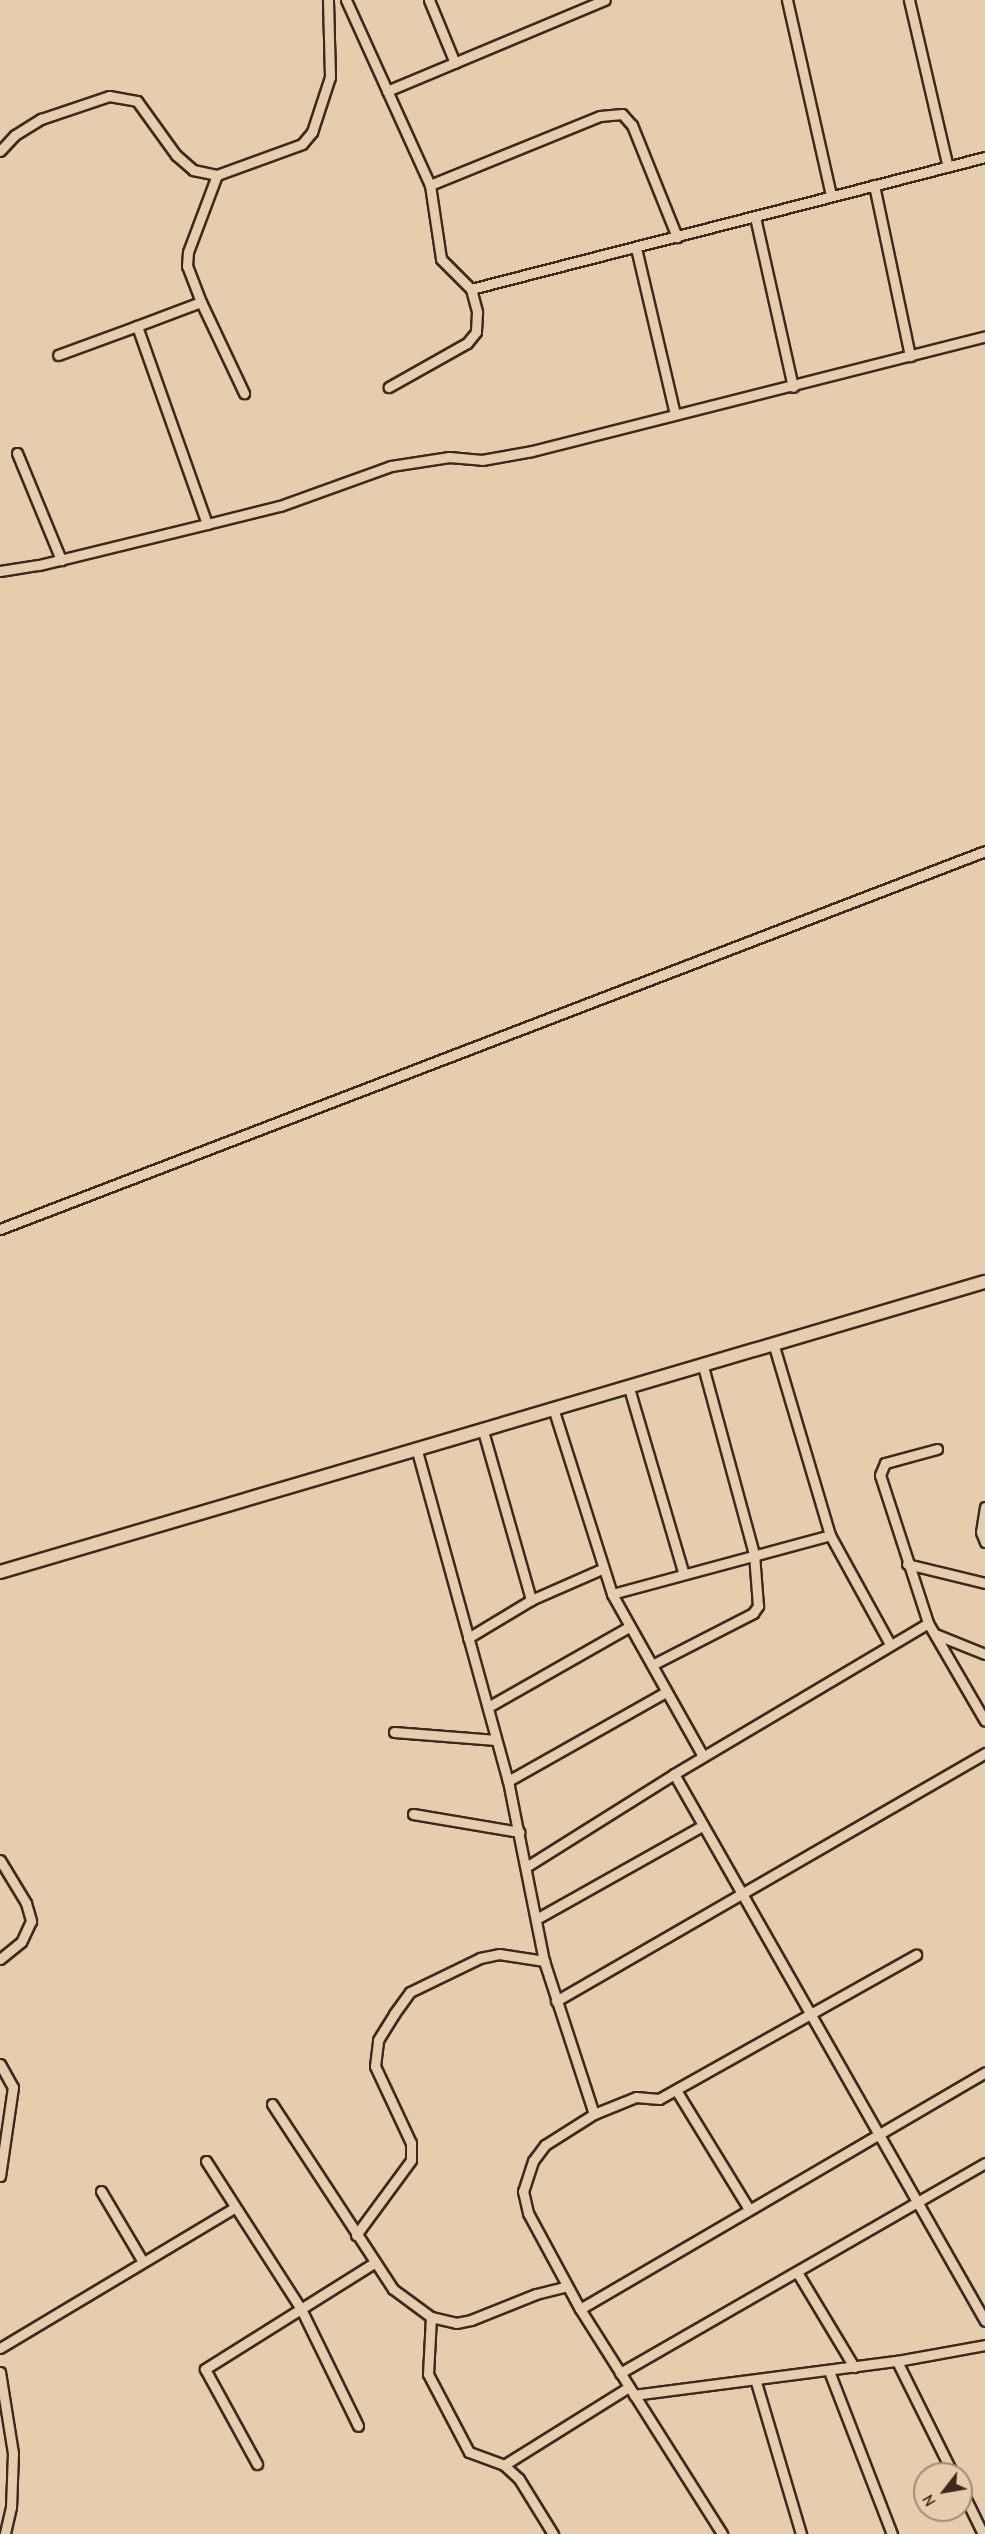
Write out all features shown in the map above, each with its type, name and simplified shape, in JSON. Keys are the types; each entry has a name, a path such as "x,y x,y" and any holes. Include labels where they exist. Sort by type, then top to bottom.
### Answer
{"street":[{"path":"0,151 3,142 41,118 99,97 125,97 142,106 185,164 217,175 308,140 330,77 328,0"},
{"path":"346,0 430,185 441,259 471,289 478,321 467,343 389,387"},
{"path":"429,0 455,63"},
{"path":"387,91 605,0"},
{"path":"787,0 831,196"},
{"path":"909,0 948,167"},
{"path":"430,185 600,116 622,114 632,125 677,237"},
{"path":"471,289 985,157"},
{"path":"217,175 188,252 187,266 201,302 244,393"},
{"path":"874,185 910,356"},
{"path":"755,217 793,387"},
{"path":"636,248 675,414"},
{"path":"58,355 201,302"},
{"path":"137,326 207,524"},
{"path":"0,569 61,560 280,506 391,466 449,457 482,460 532,451 675,414 793,387 985,336"},
{"path":"16,453 61,560"},
{"path":"0,1229 985,851"},
{"path":"0,1572 554,1411 985,1282"},
{"path":"774,1346 830,1535 890,1644"},
{"path":"652,1665 753,1613 759,1598 754,1554 703,1366"},
{"path":"629,1388 683,1572"},
{"path":"554,1411 602,1569 612,1594 703,1756"},
{"path":"483,1431 531,1599"},
{"path":"937,1449 885,1463 881,1469 908,1564 928,1623 985,1721"},
{"path":"417,1451 508,1781 538,1918 544,1961 594,2114"},
{"path":"985,1507 981,1532 985,1542"},
{"path":"612,1594 683,1572 830,1535"},
{"path":"908,1564 985,1583"},
{"path":"468,1638 531,1599 602,1569"},
{"path":"526,1867 703,1756 928,1623"},
{"path":"488,1707 629,1627"},
{"path":"935,1634 985,1654"},
{"path":"508,1781 666,1692"},
{"path":"394,1732 496,1740"},
{"path":"556,2001 985,1753"},
{"path":"674,1774 809,2014 881,2132 985,2321"},
{"path":"413,1814 519,1832"},
{"path":"538,1918 702,1826"},
{"path":"0,1860 26,1903 31,1922 21,1942 0,1959"},
{"path":"356,2235 411,2160 411,2143 375,2066 378,2040 394,2014 410,1992 480,1958 499,1954 544,1961"},
{"path":"722,2534 580,2309 537,2235 523,2192 533,2161 545,2145 594,2114 636,2097 659,2099 916,1955"},
{"path":"0,2064 13,2087 0,2176"},
{"path":"580,2309 985,2072"},
{"path":"676,2090 749,2209"},
{"path":"272,2103 374,2263 401,2296 424,2308 431,2317 456,2323 471,2320 536,2294 567,2286"},
{"path":"206,2161 301,2310 358,2426"},
{"path":"620,2373 985,2163"},
{"path":"101,2191 143,2262"},
{"path":"0,2348 234,2208"},
{"path":"257,2464 205,2369 374,2263"},
{"path":"798,2272 854,2367"},
{"path":"431,2317 428,2374 469,2452 504,2464 519,2479 553,2534"},
{"path":"504,2464 631,2391 756,2382 985,2345"},
{"path":"897,2361 947,2462"},
{"path":"829,2371 892,2534"},
{"path":"0,2372 13,2453 11,2507 5,2534"},
{"path":"756,2382 801,2534"},
{"path":"0,2516 11,2507"},
{"path":"973,2514 983,2534"}]}
